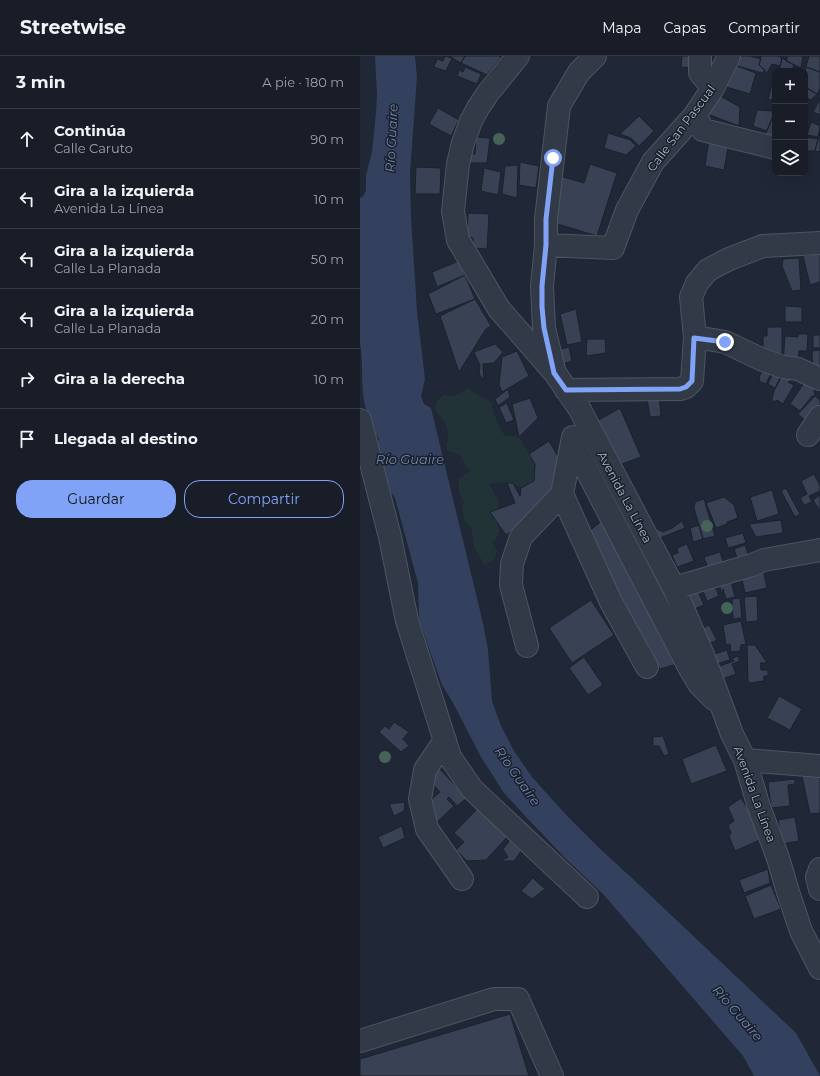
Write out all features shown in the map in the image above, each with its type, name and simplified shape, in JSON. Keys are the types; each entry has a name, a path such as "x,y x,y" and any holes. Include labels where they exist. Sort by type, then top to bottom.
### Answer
{"street":[{"name":"Avenida La Línea","path":"518,56 488,93 471,121 458,164 453,211 458,240 499,309 560,382 579,408 674,588 703,655 732,734 745,760 759,807 778,858 801,931 820,968"},
{"path":"595,56 579,72 559,106 546,219 542,307 544,328 560,382 680,389 686,387 692,381 694,338 691,297 697,283 708,270 729,259 763,246 820,243"},
{"path":"700,56 700,73 714,88"},
{"name":"Calle San Pascual","path":"546,245 613,248 627,210 653,162 694,115 714,88 729,56"},
{"path":"694,115 703,130 772,147"},
{"path":"694,338 725,342 763,360 783,367 798,369 820,379"},
{"path":"527,646 512,585 512,564 521,537 562,494 579,408"},
{"path":"808,435 820,417"},
{"path":"360,420 390,537 408,621 450,758 472,789 587,897"},
{"path":"572,442 689,667 699,684 721,706"},
{"path":"562,494 611,602 647,667"},
{"path":"674,588 752,565 764,560 820,550"},
{"path":"445,740 425,770 420,799 427,829 462,879"},
{"path":"745,760 820,766"},
{"path":"820,869 817,877 820,889"},
{"path":"360,1041 494,999 518,999 552,1076"}],"shaded area":[{"path":"468,388 491,402 495,417 504,435 519,437 535,464 534,481 521,488 513,484 506,483 489,484 499,501 496,515 499,531 496,539 492,542 497,552 494,559 485,566 474,547 472,530 465,520 462,510 464,502 459,493 459,479 470,471 460,455 447,451 447,427 435,410 437,401 444,395 454,396"}],"water":[{"name":"Río Guaire","path":"375,56 415,56 417,77 410,172 411,217 417,311 425,379 421,396 424,404 431,408 483,623 488,650 492,701 501,726 514,751 532,777 569,818 796,1033 820,1076 754,1076 743,1056 603,894 565,858 504,793 481,757 442,685 419,620 418,583 395,498 380,475 375,448 379,439 367,414 363,390 360,343 360,197 362,198 366,191 366,175 372,152 377,95"}],"building":[{"path":"445,56 452,58 446,71 434,67 437,59 443,61"},
{"path":"449,56 465,56 461,63"},
{"path":"465,56 499,56 501,58 487,75 461,63"},
{"path":"682,56 695,56 694,68 681,67"},
{"path":"733,56 750,56 761,59 759,65 765,70 762,73 731,64"},
{"path":"761,56 778,56 782,58 780,66 772,64 767,73 759,65"},
{"path":"788,56 803,56 801,68 786,61"},
{"path":"809,56 820,56 820,72 806,67"},
{"path":"782,58 794,65 793,68 780,68"},
{"path":"731,64 756,73 750,94 723,86"},
{"path":"465,67 481,74 477,84 457,76 459,70 463,72"},
{"path":"806,67 820,72 820,89 817,94 808,89 808,68"},
{"path":"772,84 772,100 768,99"},
{"path":"808,89 817,94 811,100 808,98"},
{"path":"713,92 740,107 739,126 705,113"},
{"path":"820,99 820,115 813,112"},
{"path":"438,108 459,120 451,136 429,124"},
{"path":"757,110 772,111 772,118 767,131 753,126"},
{"path":"639,116 654,131 639,146 631,138 620,134"},
{"path":"772,119 772,141 763,139"},
{"path":"811,122 820,126 818,137 808,135"},
{"path":"608,133 630,140 636,146 626,155 604,148"},
{"path":"820,134 820,152 815,151"},
{"path":"476,137 490,138 487,163 468,163 468,154 475,154"},
{"path":"808,137 818,139 815,151 808,151"},
{"path":"709,139 729,142 724,170 705,166"},
{"path":"520,162 539,166 536,188 519,185"},
{"path":"590,164 617,173 597,236 548,221 560,176 584,183"},
{"path":"518,165 517,198 502,194 505,166"},
{"path":"416,167 441,168 440,194 415,194"},
{"path":"484,168 501,172 498,195 481,191"},
{"path":"468,213 489,214 487,249 473,248 473,238 467,237"},
{"path":"820,253 820,282 810,285 803,256"},
{"path":"799,258 801,290 792,291 782,266 783,259"},
{"path":"459,261 465,275 437,287 432,272"},
{"path":"465,275 475,299 436,314 428,294"},
{"path":"475,299 491,326 486,329 459,372 440,316"},
{"path":"785,306 802,307 802,322 785,322"},
{"path":"576,309 582,342 567,345 560,314"},
{"path":"767,327 782,327 782,360 763,356 763,336 767,336"},
{"path":"798,334 808,334 807,351 799,351 798,368 783,364 785,336 798,337"},
{"path":"813,335 820,335 820,348 813,348"},
{"path":"587,339 605,339 606,353 586,356"},
{"path":"495,344 503,352 494,363 483,364 484,380 479,374 480,366 474,352"},
{"path":"569,347 572,361 557,366 553,351"},
{"path":"820,350 820,371 813,371 812,351"},
{"path":"517,351 529,376 502,392 499,385 502,357"},
{"path":"766,363 774,367 766,384 760,382 759,377"},
{"path":"775,368 783,372 775,388 768,384"},
{"path":"786,368 793,371 793,380 788,382 794,385 783,404 777,400 774,402 772,399 774,391"},
{"path":"808,377 818,382 814,390 815,396 812,396 800,411 790,404"},
{"path":"508,389 510,397 498,406 495,399"},
{"path":"659,396 661,416 650,417 647,399"},
{"path":"815,396 820,400 820,414 810,425 798,414"},
{"path":"530,398 538,418 519,437 512,404"},
{"path":"507,403 514,420 506,423 499,407"},
{"path":"620,408 641,457 614,467 592,424"},
{"path":"549,441 560,460 563,483 525,522 506,535 490,512 515,503 507,483 513,483 520,496 521,488 534,481 535,464 529,454"},
{"path":"814,474 820,486 820,491 809,496 812,502 804,505 800,498 807,494 801,481"},
{"path":"786,488 800,514 795,517 781,491"},
{"path":"772,490 779,514 757,521 750,497"},
{"path":"820,495 820,511 813,500"},
{"path":"724,497 734,505 738,518 716,528 706,503"},
{"path":"704,499 715,536 703,539 694,508 695,502"},
{"path":"607,517 677,664 660,669 584,535"},
{"path":"781,520 783,533 756,537 749,524"},
{"path":"682,521 685,528 660,538 656,528 663,532"},
{"path":"699,525 703,539 693,542 690,528"},
{"path":"743,533 746,543 728,548 725,538"},
{"path":"687,544 694,561 677,567 672,555 678,553 677,548"},
{"path":"745,545 751,563 740,566 734,549"},
{"path":"720,552 725,567 709,572 704,557"},
{"path":"763,569 767,588 745,593 741,574"},
{"path":"730,577 735,597 726,599 723,589 722,595 718,580"},
{"path":"712,579 719,596 707,601 700,584"},
{"path":"697,589 704,605 689,611 682,595"},
{"path":"757,596 758,621 746,622 744,597"},
{"path":"740,598 742,618 733,619 732,599"},
{"path":"591,600 614,635 572,663 549,628"},
{"path":"741,621 746,644 741,645 740,651 731,652 730,644 726,645 723,625"},
{"path":"709,625 717,640 705,646 698,630"},
{"path":"747,645 755,645 766,661 766,663 760,663 761,670 768,670 768,676 764,676 764,681 750,683 748,681"},
{"path":"727,650 730,660 710,666 706,657"},
{"path":"738,656 740,661 732,664 736,674 717,681 714,668 734,661 732,658"},
{"path":"584,657 603,685 588,695 569,668"},
{"path":"779,696 802,709 790,730 767,718"},
{"path":"394,722 409,732 403,739 409,746 401,752 379,732 385,726 389,729"},
{"path":"663,736 669,754 664,756 659,746 653,746 653,737"},
{"path":"716,745 727,771 691,784 682,759"},
{"path":"437,766 467,798 457,806 449,797 447,799 454,806 434,825 424,806 440,792 425,776"},
{"path":"802,776 820,777 820,813 810,814"},
{"path":"795,779 795,784 788,785 790,806 771,808 768,782"},
{"path":"741,798 750,812 762,839 735,851 729,836 731,833 728,825 734,821 728,807"},
{"path":"405,802 404,811 394,816 389,804"},
{"path":"477,809 507,837 486,860 467,861 456,850 464,842 454,833"},
{"path":"795,817 799,841 782,844 778,820"},
{"path":"402,826 405,838 383,848 378,837"},
{"path":"510,840 522,850 514,861 501,861 508,857 503,849"},
{"path":"768,869 770,883 744,893 739,880"},
{"path":"533,878 545,889 532,899 521,891"},
{"path":"771,885 781,909 754,919 745,896"},
{"path":"510,1014 529,1076 360,1076 360,1059"}],"route":[{"path":"553,158 546,219 542,307 544,328 554,373 566,390 680,389 686,387 692,381 694,338 725,342"}]}
